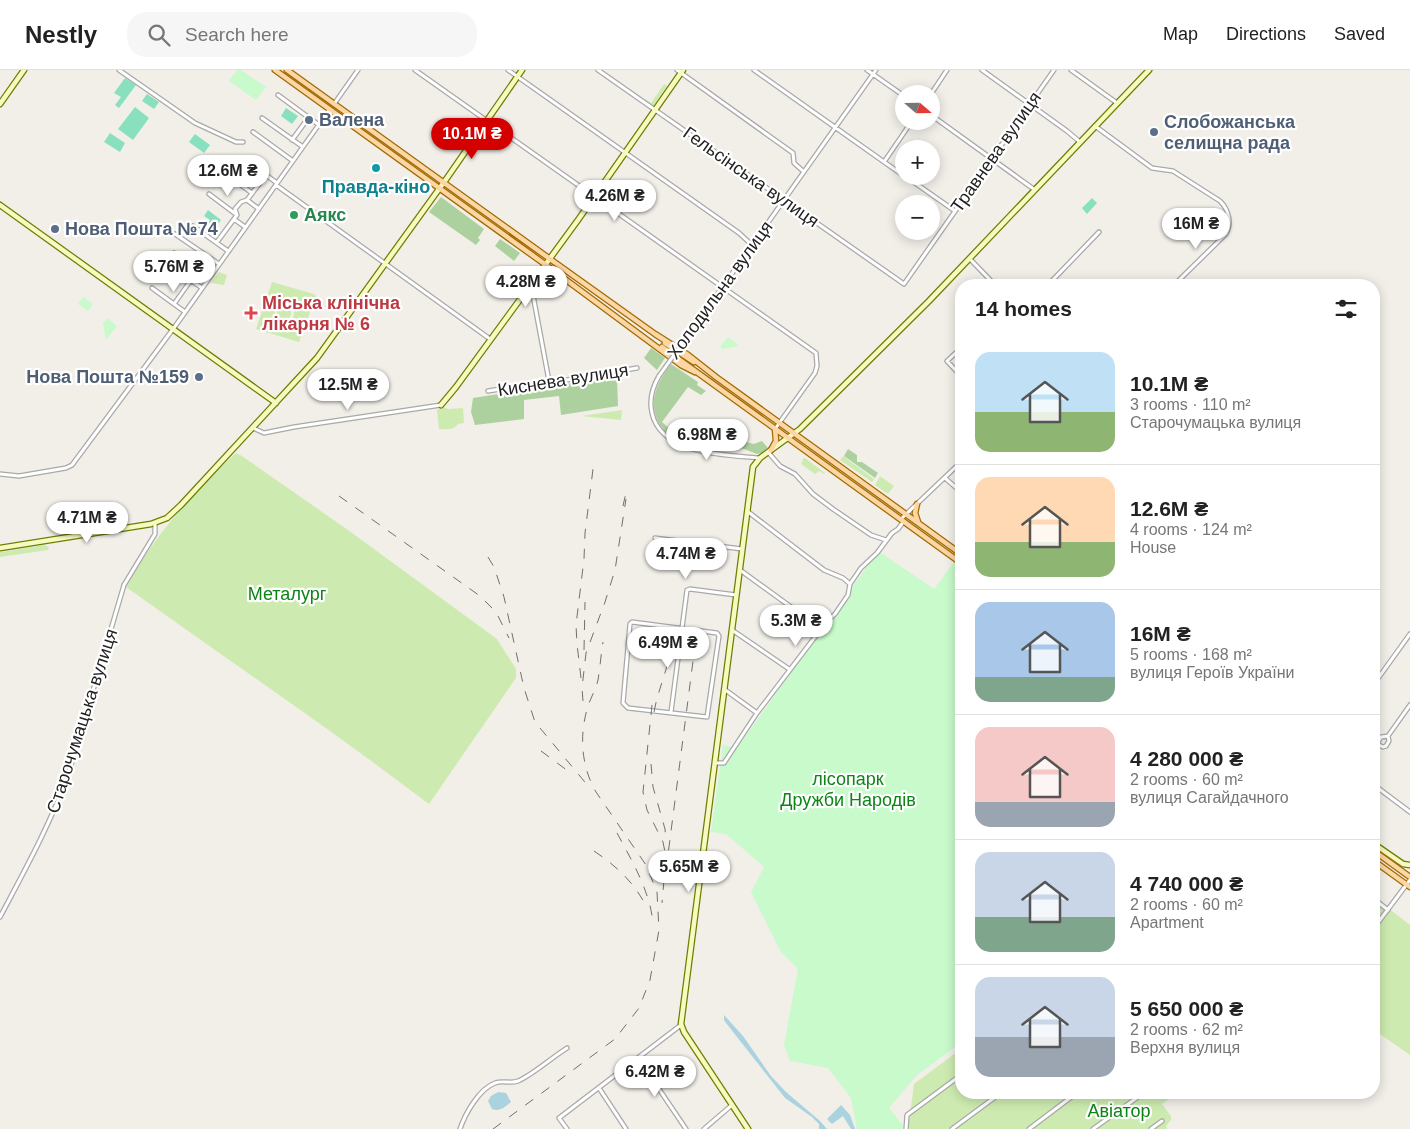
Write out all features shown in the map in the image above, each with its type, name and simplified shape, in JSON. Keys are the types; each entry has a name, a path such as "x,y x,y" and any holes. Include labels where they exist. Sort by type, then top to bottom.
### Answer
{"main road":[{"path":"275,70 650,340 671,352 695,372 955,559"},
{"path":"287,70 955,550"},
{"path":"770,451 776,441 775,428"},
{"path":"917,504 915,513 918,523"},
{"path":"1380,856 1410,879"},
{"path":"1380,865 1408,886"}],"street":[{"path":"0,104 24,70"},
{"path":"119,70 195,122 236,142 243,142"},
{"path":"334,104 358,70"},
{"path":"415,70 816,353 817,366 815,373 775,428"},
{"path":"508,70 752,245"},
{"path":"0,548 155,523 167,518 317,358 444,183 522,70"},
{"name":"Гельсінська вулиця","path":"598,70 904,284"},
{"path":"754,70 895,170"},
{"path":"867,70 895,90"},
{"name":"Холодильна вулиця","path":"760,458 704,451 672,442 658,428 653,418 650,406 652,389 658,376 876,70"},
{"path":"937,85 948,70"},
{"path":"982,70 1067,130 1080,142"},
{"name":"Травнева вулиця","path":"904,284 1054,70"},
{"path":"1071,70 1117,103"},
{"path":"748,1129 684,1032 681,1024 752,470 760,458 794,434 929,301 1149,70"},
{"path":"253,428 264,433 441,405 550,259 680,71 793,153 794,164 804,172"},
{"path":"278,95 319,125"},
{"path":"0,474 19,476 66,468 72,465 173,329 330,109"},
{"path":"292,140 308,117"},
{"path":"262,118 303,147"},
{"path":"940,121 1035,190"},
{"path":"1095,126 1152,168 1173,171 1220,201 1226,208 1230,220 1229,229 1226,234 1180,279"},
{"path":"884,162 906,130"},
{"path":"253,132 293,161"},
{"path":"237,215 235,209 241,202 247,200 266,175 385,264 490,339"},
{"path":"230,177 252,193"},
{"path":"917,185 955,211"},
{"path":"209,194 237,215"},
{"path":"247,200 259,209"},
{"path":"0,205 276,403"},
{"path":"217,242 237,215"},
{"path":"234,219 245,227"},
{"path":"193,226 228,251"},
{"path":"1054,279 1099,232"},
{"path":"175,234 219,264"},
{"path":"174,253 209,278"},
{"path":"970,259 988,279"},
{"path":"166,263 202,288"},
{"path":"174,304 191,280"},
{"path":"534,281 533,295 549,381"},
{"path":"152,288 185,312"},
{"path":"955,354 947,361 955,370"},
{"name":"Киснева вулиця","path":"488,391 637,368"},
{"path":"770,451 777,463 795,474 813,494 832,509 871,535 886,540"},
{"path":"714,763 724,762 789,669 848,595 850,584 861,568 877,553 906,514 955,468"},
{"path":"945,478 955,487"},
{"path":"747,511 824,570 843,578 850,584"},
{"name":"Старочумацька вулиця","path":"0,917 47,828 60,798 124,585 155,534 155,523"},
{"path":"655,538 742,549"},
{"path":"740,569 820,628"},
{"path":"672,712 688,589 736,595"},
{"path":"635,622 682,629 718,634 712,691 707,716 628,708 623,703 630,624 635,622"},
{"path":"731,629 789,669"},
{"path":"1380,676 1410,634"},
{"path":"724,689 758,713"},
{"path":"1388,736 1410,705"},
{"path":"1380,790 1410,812"},
{"path":"1380,848 1410,870"},
{"path":"1403,864 1410,865"},
{"path":"1380,920 1408,886 1410,879"},
{"path":"1380,904 1388,910"},
{"path":"567,1129 559,1118 681,1024"},
{"path":"460,1129 465,1115 478,1096 492,1085 502,1082 517,1082 567,1048"},
{"path":"638,1058 686,1129"},
{"path":"906,1129 907,1115 955,1079"},
{"path":"599,1088 626,1129"},
{"path":"952,1129 993,1099"},
{"path":"1029,1129 1069,1099"},
{"path":"1093,1129 1134,1099"},
{"path":"704,1129 732,1105"},
{"path":"1151,1129 1162,1121"}],"green space":[{"path":"237,70 241,70 266,87 256,100 229,81"},
{"path":"125,78 136,85 119,108 115,105 121,97 114,93"},
{"path":"664,84 667,86 653,106 644,101 645,99 651,103"},
{"path":"147,94 159,102 154,109 142,101"},
{"path":"135,107 149,118 133,140 118,129"},
{"path":"286,108 298,116 292,124 281,116"},
{"path":"110,133 125,143 120,152 104,142"},
{"path":"195,134 210,145 204,153 189,142"},
{"path":"441,197 484,229 476,245 429,212"},
{"path":"1092,198 1097,203 1087,214 1082,208"},
{"path":"208,210 221,220 215,228 208,223 210,220 204,216"},
{"path":"500,239 520,253 514,261 495,246"},
{"path":"219,272 227,275 224,285 211,283"},
{"path":"272,282 316,296 299,342 256,329","holes":["280,303 289,304 294,309 294,316 288,322 282,322 275,317 275,308"]},
{"path":"83,297 93,304 88,311 78,304"},
{"path":"281,306 287,306 291,313 287,320 281,320 277,316 277,310"},
{"path":"107,318 117,326 106,340 103,323"},
{"path":"728,337 739,346 723,349 720,347"},
{"path":"651,348 665,358 657,370 644,358"},
{"path":"671,364 698,382 697,385 706,391 701,395 688,387 662,422 670,429 666,433 659,424 654,406 654,398 660,381"},
{"path":"617,376 618,406 561,415 559,396 524,400 524,419 475,425 471,412 473,398"},
{"path":"442,407 449,409 463,408 464,423 458,424 452,429 439,429 437,410"},
{"path":"622,410 621,420 581,416"},
{"path":"715,435 754,444 762,441 768,448 762,453 757,454 744,449 716,446 711,441"},
{"path":"848,449 857,455 857,462 862,462 878,473 875,478 844,456"},
{"name":"Металург","path":"236,453 348,530 497,639 516,669 516,678 429,804 316,721 126,587 161,533 205,482"},
{"path":"843,456 874,479 872,482 840,460"},
{"path":"805,458 825,473 819,471 815,474 801,464 802,459"},
{"path":"880,476 894,486 888,494 875,485"},
{"path":"44,545 49,547 48,550 0,557 0,552"},
{"name":"лісопарк Дружби Народів","path":"878,551 934,589 955,563 955,1047 917,1075 889,1108 903,1125 902,1129 857,1129 851,1098 828,1068 790,1061 784,1045 798,969 781,952 751,892 764,867 726,834 711,832 723,745 737,748"},
{"path":"1380,902 1410,925 1410,1055 1380,1034"},
{"name":"Авіатор","path":"955,1053 955,1099 1169,1099 1162,1104 1171,1116 1171,1120 1166,1126 1167,1129 908,1129 914,1084"}],"water":[{"path":"724,1015 743,1036 771,1076 827,1129 819,1129 819,1124 812,1117 785,1098 726,1023"},
{"path":"498,1092 506,1093 511,1102 495,1110 492,1109 488,1101 491,1096"},
{"path":"841,1105 850,1115 855,1129 851,1129 843,1116 832,1124 827,1119"}],"railway":[{"path":"581,678 576,625 594,461"},
{"path":"623,506 627,488"},
{"path":"339,496 480,596 496,612 509,638"},
{"path":"583,701 582,688 586,653 615,570 626,499"},
{"path":"488,557 494,567 504,597 524,688 535,722 589,787"},
{"path":"584,650 585,602"},
{"path":"666,870 696,638"},
{"path":"493,1129 615,1039 639,1008 650,980 659,930 657,892 646,865 596,792 587,772 583,750 585,717 598,680 603,642"},
{"path":"654,712 671,647"},
{"path":"652,705 643,792 647,810 663,842 666,857 662,903"},
{"path":"541,751 568,771"},
{"path":"651,764 653,787 665,829 666,842"},
{"path":"617,833 644,888 653,923"},
{"path":"594,851 623,874 645,904"}],"place":[{"name":"Валена","path":"309,120"},
{"name":"Слобожанська селищна рада","path":"1154,132"},
{"name":"Правда-кіно","path":"376,168"},
{"name":"Аякс","path":"294,215"},
{"name":"Нова Пошта №74","path":"55,229"},
{"name":"Міська клінічна лікарня № 6","path":"251,313"},
{"name":"Нова Пошта №159","path":"199,377"}]}
